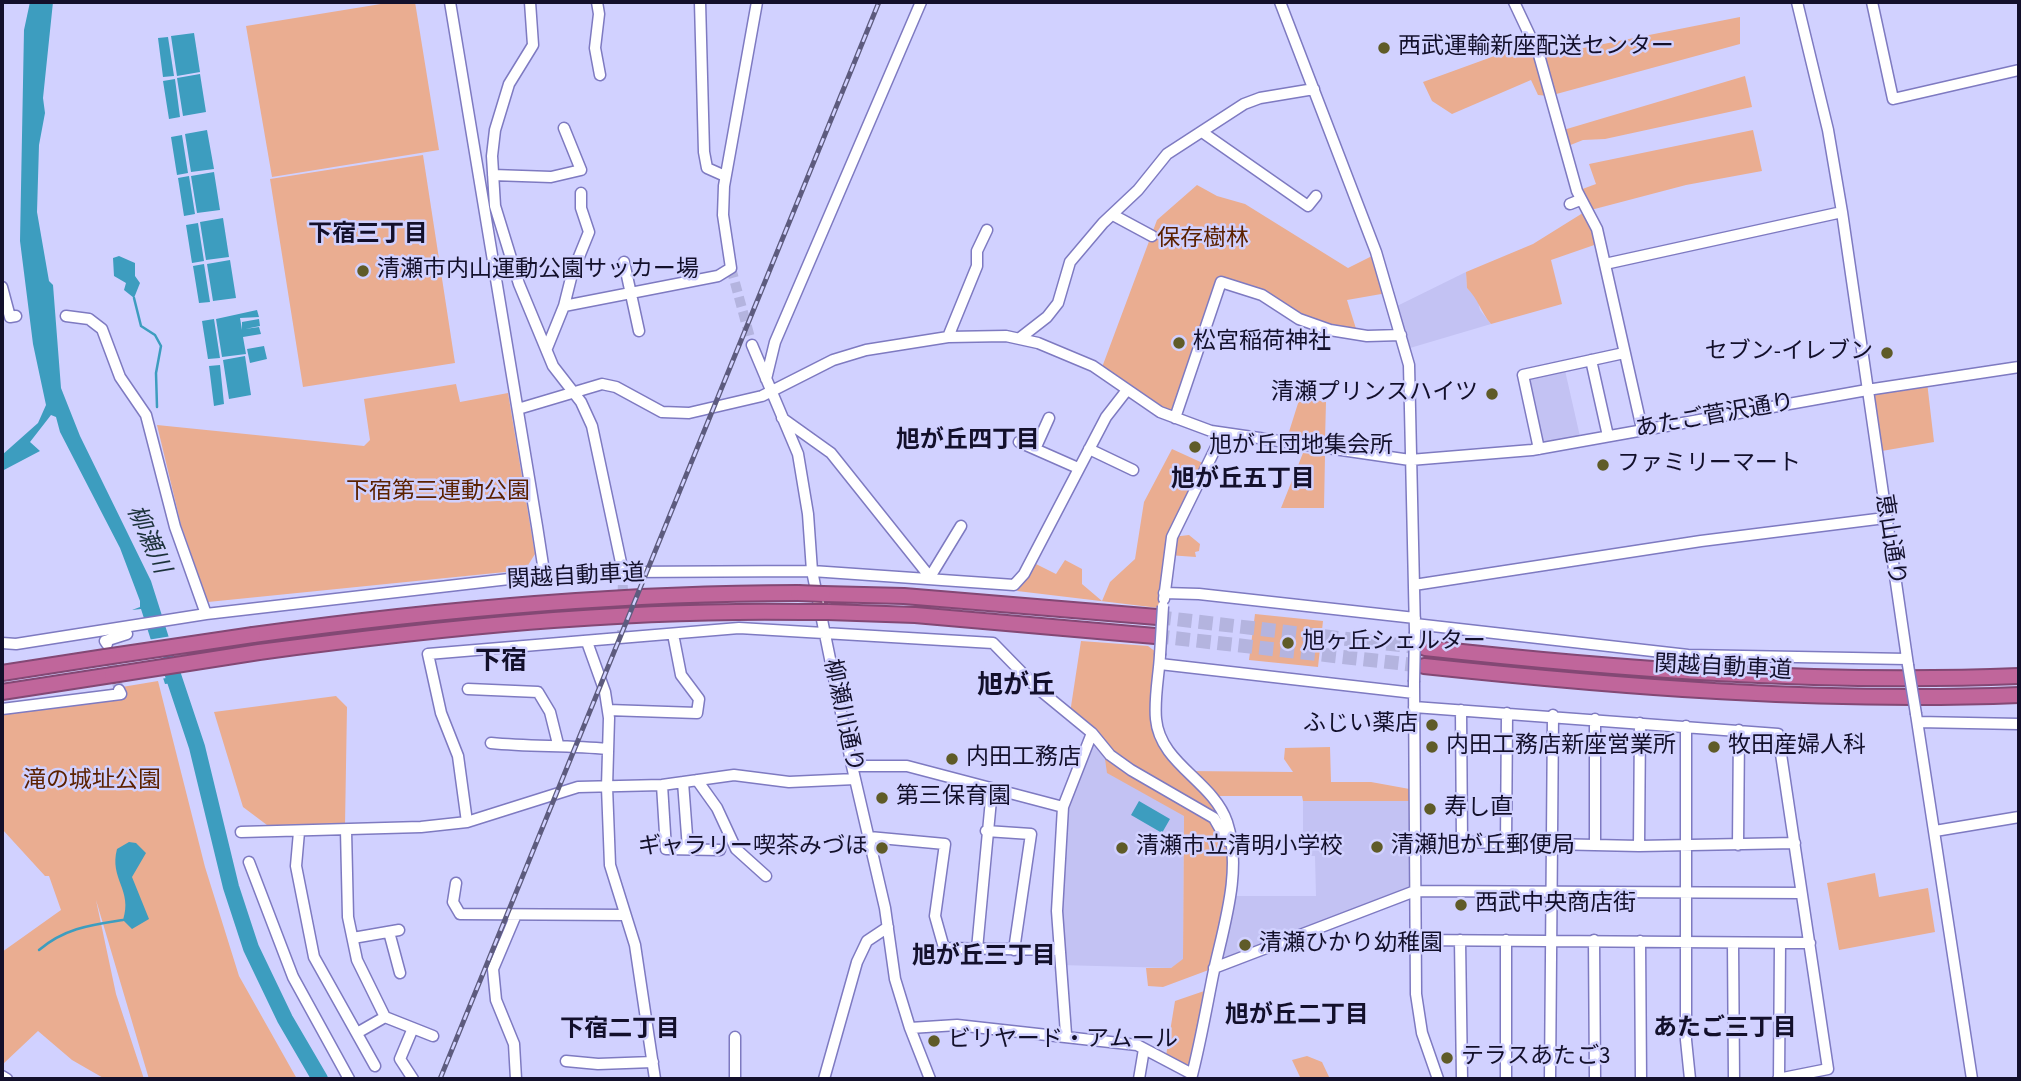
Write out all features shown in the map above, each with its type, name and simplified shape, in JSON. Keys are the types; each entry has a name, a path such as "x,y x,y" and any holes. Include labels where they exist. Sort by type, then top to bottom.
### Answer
{"highway":[{"name":"関越自動車道","path":"2,673 106,651 376,618 594,598 798,593 904,596 1160,612"},
{"name":"関越自動車道","path":"2,692 380,635 593,617 828,612 915,615 1155,636"},
{"name":"関越自動車道","path":"1425,648 1576,665 1793,679 1882,680 2019,676"},
{"name":"関越自動車道","path":"1424,666 1550,679 1794,696 2019,695"}],"street":[{"path":"2,643 16,644 206,614 538,575 543,565 450,2"},
{"path":"530,2 533,45 509,84 499,110 492,156 495,206 519,284 553,366 581,402 592,426 622,572 813,571 930,577 1014,585 1024,574 1106,417 1127,390"},
{"path":"597,2 595,48 600,75"},
{"path":"700,2 704,152 707,168 725,176"},
{"path":"564,306 718,276 731,268 723,215 725,176 757,2"},
{"path":"766,379 775,342 921,2"},
{"path":"1280,2 1376,252 1401,335 1410,382 1415,624 1416,994 1422,1033 1438,1079"},
{"path":"1514,2 1539,55 1575,202 1597,229 1642,429"},
{"name":"恵山通り","path":"1797,2 1828,130 1842,212 1885,518 1936,831 1972,1079"},
{"path":"1872,2 1893,100 2019,70"},
{"path":"518,410 607,384 671,414 747,401 770,393 850,354 948,337 1020,338 1047,317 1058,303 1070,262 1167,154 1244,104 1260,97 1314,89"},
{"path":"493,175 551,177 581,170 564,128"},
{"path":"1202,132 1308,206 1316,196"},
{"path":"547,348 589,232 581,208 581,193"},
{"path":"483,209 495,206"},
{"path":"1605,264 1842,212"},
{"path":"1113,215 1152,236"},
{"path":"948,337 977,266 977,251 987,230"},
{"path":"624,262 639,331"},
{"path":"1175,418 1221,282 1262,295 1299,319 1330,330 1367,336 1401,335"},
{"path":"2,287 10,317 16,316"},
{"path":"66,316 85,317 100,327 120,377 146,415 175,527 206,614"},
{"name":"あたご菅沢通り","path":"1020,338 1093,366 1175,418 1223,433 1410,460 1539,449 1867,390 2019,367"},
{"name":"柳瀬川通り","path":"751,345 798,454 808,514 813,571 888,927 895,979 930,1079"},
{"path":"1539,449 1523,375 1624,353"},
{"path":"1591,360 1608,436"},
{"path":"782,418 831,453 930,577"},
{"path":"1035,449 1049,418"},
{"path":"910,1028 957,1025 1066,1034 1137,1045 1191,1077 1229,896 1231,847 1227,825 1214,796 1186,771 1161,736 1156,719 1160,612 1171,537 1223,433"},
{"path":"1019,442 1078,468"},
{"path":"1089,449 1133,470"},
{"path":"1414,585 1701,541 1885,518"},
{"path":"930,577 961,526"},
{"path":"1164,593 1199,594 1415,624 1688,655 1908,662"},
{"path":"467,822 458,756 441,713 428,654 739,628 993,643 1036,687 1091,733 1110,755 1130,770 1214,818 1231,847"},
{"path":"102,629 103,636 127,634 105,641 106,651"},
{"path":"608,710 697,713 699,699 681,675 673,634"},
{"path":"587,642 608,710 610,865 635,945 655,1079"},
{"path":"1160,659 1414,693"},
{"path":"468,688 538,692 550,712 558,744"},
{"path":"2,709 121,694 119,690"},
{"path":"1414,707 1553,715 1778,734 1828,1069 1778,1079 1780,943"},
{"path":"1461,710 1462,844"},
{"path":"1506,845 1507,713"},
{"path":"1550,1079 1553,715"},
{"path":"1917,718 2019,724"},
{"path":"1595,719 1595,845"},
{"path":"1639,846 1640,723"},
{"path":"1686,726 1686,1040 1690,1079"},
{"path":"1738,845 1739,730"},
{"path":"1066,1034 1057,911 1063,807 1091,733"},
{"path":"491,743 541,748 558,744 607,749"},
{"path":"852,766 907,766 1063,807"},
{"path":"241,832 346,830 467,822 578,787 662,785 734,775 789,782 855,779"},
{"path":"697,780 717,808 736,849 766,876"},
{"path":"683,782 688,849"},
{"path":"662,785 666,849 720,849"},
{"path":"977,949 992,789"},
{"path":"1936,831 2019,817"},
{"path":"346,830 345,873 357,960 385,1017 433,1036"},
{"path":"986,831 1031,834 1014,950"},
{"path":"299,832 296,866 314,957 375,1066"},
{"path":"869,837 945,844 935,916 944,948 1059,950"},
{"path":"1416,841 1639,846 1795,843"},
{"path":"249,862 293,976 349,1079"},
{"path":"456,883 453,902 460,914 515,917 625,915"},
{"path":"1214,968 1415,891 1801,893"},
{"path":"515,917 493,970 496,1000 514,1044 516,1079"},
{"path":"824,1079 857,962 867,942 888,927"},
{"path":"353,938 394,931 400,973"},
{"path":"1415,940 1810,943"},
{"path":"1460,940 1462,1079"},
{"path":"1506,940 1506,1079"},
{"path":"1594,940 1595,1079"},
{"path":"1640,941 1641,1079"},
{"path":"1733,943 1734,1079"},
{"path":"357,1033 385,1017"},
{"path":"413,1028 400,1059 413,1079"},
{"path":"735,1037 735,1079"},
{"path":"1139,1079 1144,1049"},
{"path":"566,1061 598,1065 653,1062"},
{"path":"2,1076 7,1079"}],"shaded area":[{"path":"30,2 53,2 43,98 45,113 39,145 37,212 49,281 53,285 61,388 80,436 151,581 183,682 165,684 141,609 132,610 140,607 140,601 120,548 60,432 56,417 51,415 30,442 40,451 2,471 2,455 38,423 46,405 33,344 20,241 24,30"},
{"path":"194,33 200,72 177,76 171,36"},
{"path":"168,37 174,76 163,77 158,38"},
{"path":"200,74 206,112 183,116 177,78"},
{"path":"175,79 180,117 169,119 163,81"},
{"path":"207,130 214,169 191,172 185,134"},
{"path":"182,135 188,173 177,175 171,137"},
{"path":"214,172 220,210 197,213 191,176"},
{"path":"189,176 195,214 184,216 178,178"},
{"path":"223,218 229,257 206,260 200,222"},
{"path":"198,223 204,261 192,263 186,225"},
{"path":"119,256 135,263 135,276 140,283 134,298 124,290 126,283 114,276 113,258"},
{"path":"230,260 236,298 213,301 207,264"},
{"path":"204,264 210,302 199,303 193,266"},
{"path":"1466,272 1467,288 1477,298 1480,310 1491,324 1410,348 1397,306"},
{"path":"257,310 259,317 240,318 242,330 242,322 259,319 260,326 245,329 259,327 261,334 243,337 246,354 222,357 216,319"},
{"path":"214,319 220,358 208,359 202,321"},
{"path":"264,346 267,359 250,363 247,349"},
{"path":"245,356 251,395 229,399 223,360"},
{"path":"220,365 224,404 214,406 209,366"},
{"path":"1564,366 1581,441 1539,449 1523,375"},
{"name":"清瀬市立清明小学校","path":"1092,733 1110,755 1108,773 1184,815 1183,960 1171,968 1060,965 1063,807"},
{"path":"1139,801 1170,819 1162,833 1131,815"},
{"path":"1303,801 1415,801 1414,894 1214,968 1229,896 1316,896 1315,856 1303,856"},
{"path":"129,842 136,843 146,853 132,877 149,919 132,929 123,920 125,900 115,859 117,849"}],"green space":[{"path":"393,2 415,2 439,150 272,177 246,26"},
{"path":"1740,17 1740,44 1549,96 1538,95 1531,80 1452,114 1432,101 1423,82 1533,42 1539,55 1553,54"},
{"path":"1745,76 1752,107 1605,139 1583,140 1563,148 1560,131"},
{"path":"1753,130 1762,171 1686,185 1587,211 1600,243 1551,260 1562,304 1491,324 1467,288 1466,272 1533,244 1586,211 1577,191 1596,184 1589,164"},
{"name":"清瀬市内山運動公園サッカー場","path":"423,155 455,363 303,387 270,179"},
{"name":"保存樹林","path":"1197,185 1217,196 1245,204 1348,268 1376,254 1387,293 1347,300 1358,335 1330,330 1262,295 1221,282 1175,418 1101,370 1157,220"},
{"path":"1927,382 1934,442 1876,452 1867,390"},
{"name":"下宿第三運動公園","path":"456,384 460,402 508,393 535,554 525,570 208,602 181,525 157,425 364,446 370,440 364,399"},
{"path":"1300,397 1326,402 1325,440 1288,435"},
{"path":"1172,449 1207,465 1172,537 1189,535 1200,544 1199,551 1195,552 1196,557 1168,555 1163,606 1159,608 1017,591 1030,561 1056,574 1065,560 1082,569 1082,584 1102,601 1110,582 1135,559 1144,502"},
{"path":"1303,453 1325,456 1324,508 1281,508"},
{"path":"1255,614 1323,621 1318,667 1249,660"},
{"path":"1081,641 1148,646 1160,655 1156,719 1161,736 1186,771 1293,772 1284,759 1285,748 1330,747 1331,782 1371,782 1415,790 1415,801 1303,801 1302,796 1215,796 1223,818 1230,861 1227,902 1214,968 1163,987 1148,986 1146,968 1171,968 1183,959 1184,816 1107,773 1105,759 1110,756 1070,713"},
{"name":"滝の城址公園","path":"158,681 205,867 239,976 297,1079 149,1079 96,900 116,994 144,1079 105,1079 72,1060 38,1031 2,1065 2,952 61,910 49,876 45,876 2,829 2,707"},
{"path":"336,696 347,707 345,825 271,828 243,807 214,712"},
{"path":"1875,873 1879,897 1928,888 1935,932 1839,950 1827,883"},
{"path":"1210,989 1192,1074 1165,1062 1175,1001"},
{"path":"1307,1056 1322,1062 1330,1079 1287,1079 1300,1077 1292,1060"}],"pier":[{"path":"172,636 185,675 160,679 147,640"}],"waterway":[{"path":"134,298 141,326 155,335 161,346 156,373 157,407"},
{"name":"柳瀬川","path":"169,663 197,747 231,887 251,948 285,1019 320,1079"},
{"path":"39,950 69,932 123,920"}],"tunnel":[{"path":"731,268 752,345"},
{"path":"622,640 623,572"},
{"path":"1157,617 1425,648"},
{"path":"1155,636 1424,666"},
{"path":"108,650 119,690"}],"railway":[{"path":"440,1079 879,2"}],"place":[{"name":"西武運輸新座配送センター","path":"1384,48"},
{"name":"清瀬市内山運動公園サッカー場","path":"363,271"},
{"name":"松宮稲荷神社","path":"1179,343"},
{"name":"セブン-イレブン","path":"1887,353"},
{"name":"清瀬プリンスハイツ","path":"1492,394"},
{"name":"旭が丘団地集会所","path":"1195,447"},
{"name":"ファミリーマート","path":"1603,465"},
{"name":"旭ヶ丘シェルター","path":"1288,643"},
{"name":"ふじい薬店","path":"1432,725"},
{"name":"内田工務店新座営業所","path":"1432,747"},
{"name":"牧田産婦人科","path":"1714,747"},
{"name":"内田工務店","path":"952,759"},
{"name":"第三保育園","path":"882,798"},
{"name":"寿し直","path":"1430,809"},
{"name":"清瀬旭が丘郵便局","path":"1377,847"},
{"name":"ギャラリー喫茶みづほ","path":"882,848"},
{"name":"清瀬市立清明小学校","path":"1122,848"},
{"name":"西武中央商店街","path":"1461,905"},
{"name":"清瀬ひかり幼稚園","path":"1245,945"},
{"name":"ビリヤード・アムール","path":"934,1041"},
{"name":"テラスあたご3","path":"1447,1058"}],"district":[{"name":"下宿三丁目","path":"368,236"},
{"name":"旭が丘四丁目","path":"968,442"},
{"name":"旭が丘五丁目","path":"1243,481"},
{"name":"下宿","path":"501,663"},
{"name":"旭が丘","path":"1016,687"},
{"name":"旭が丘三丁目","path":"984,958"},
{"name":"旭が丘二丁目","path":"1297,1017"},
{"name":"あたご三丁目","path":"1725,1030"},
{"name":"下宿二丁目","path":"620,1031"}]}
